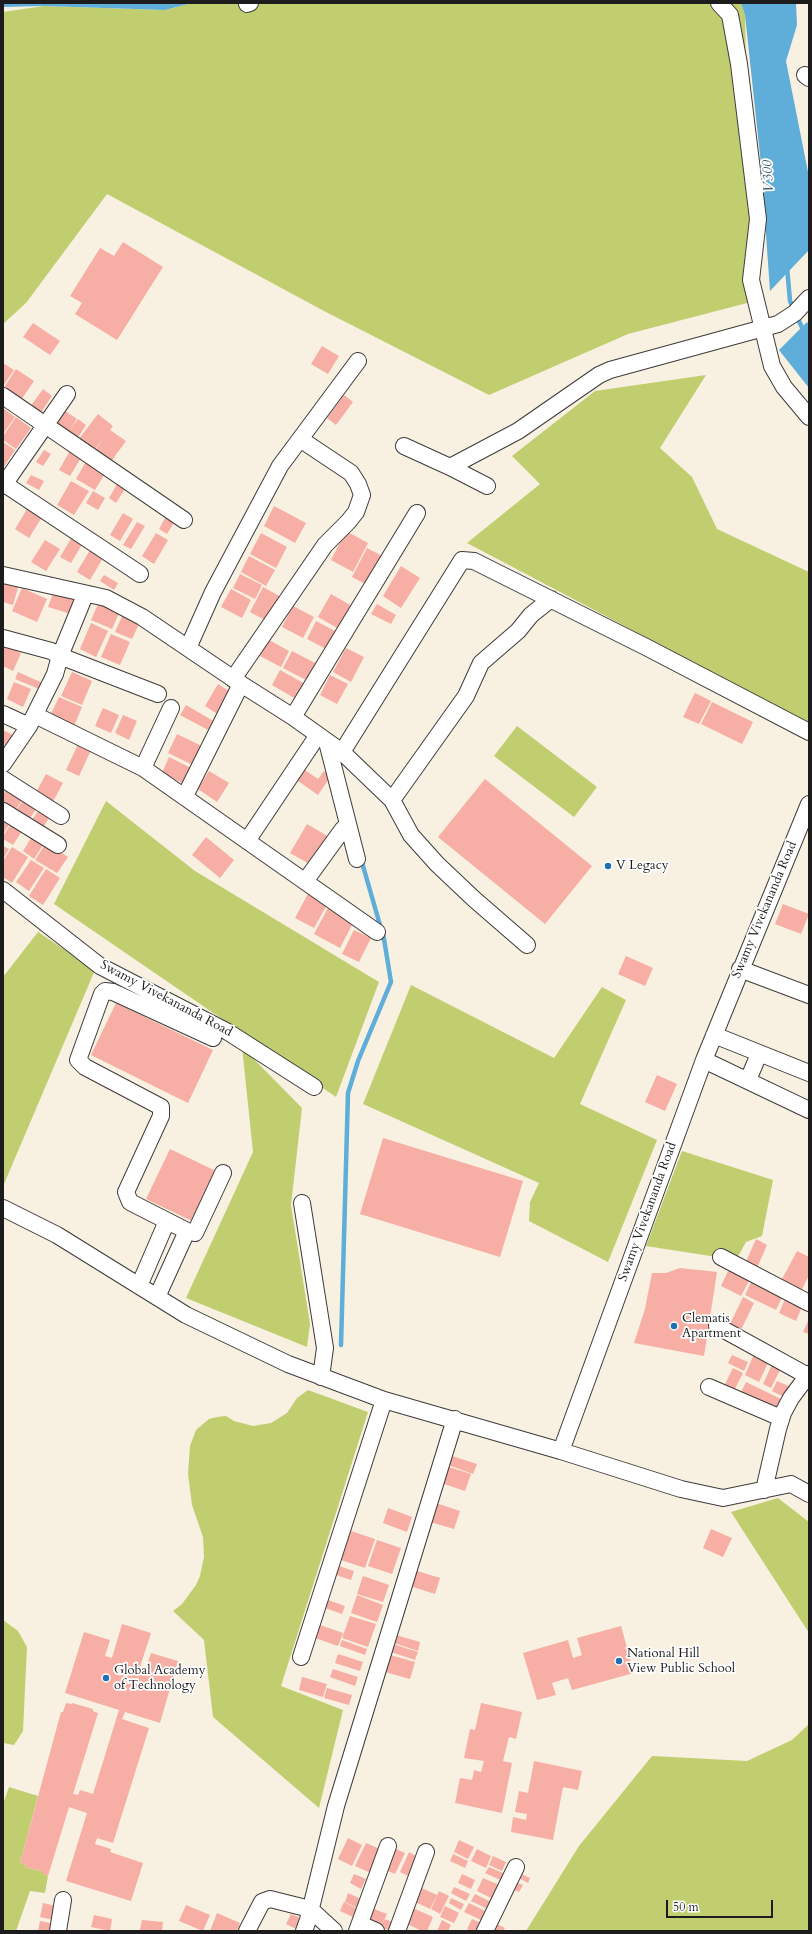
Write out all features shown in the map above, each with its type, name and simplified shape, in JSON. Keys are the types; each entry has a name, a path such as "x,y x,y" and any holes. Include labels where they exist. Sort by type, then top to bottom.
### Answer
{"street":[{"path":"719,3 730,15 739,64 758,219 751,280 772,366 784,387 809,417"},
{"path":"450,467 518,430 585,383 610,370 778,324 792,315 809,298"},
{"path":"188,648 213,592 280,466 358,361"},
{"path":"67,394 4,484 140,574"},
{"path":"3,396 184,520"},
{"path":"185,796 237,682 325,544 348,522 356,512 362,495 358,484 351,473 300,439"},
{"path":"404,446 487,486"},
{"path":"293,717 417,513"},
{"path":"342,752 462,560 474,561 551,599 809,732"},
{"path":"3,575 85,595 106,598 142,617 237,682 293,717 342,752 392,800 411,835 437,864 474,899 527,944"},
{"path":"3,764 32,721 55,674 60,656 85,595"},
{"path":"392,800 466,696 481,664 518,631 530,615 551,599"},
{"path":"3,638 51,651 60,656 158,694"},
{"path":"143,768 171,708"},
{"path":"3,714 32,721 143,768 185,796 247,841 306,880 377,932"},
{"path":"247,841 322,738"},
{"path":"322,738 357,859"},
{"path":"3,778 61,816"},
{"name":"Swamy Vivekananda Road","path":"561,1451 704,1060 740,969 809,804"},
{"path":"3,811 58,845"},
{"path":"306,880 343,829"},
{"name":"Swamy Vivekananda Road","path":"3,890 100,966 228,1032 314,1087"},
{"path":"740,969 809,995"},
{"path":"213,1038 114,992 105,991 102,994 78,1056 78,1060 84,1067 161,1107 161,1116 126,1192 126,1196 130,1202 187,1231 196,1233 224,1173"},
{"path":"714,1035 809,1073"},
{"path":"748,1080 759,1054"},
{"path":"704,1060 809,1110"},
{"path":"302,1203 325,1348 321,1377"},
{"path":"3,1208 57,1235 186,1315 288,1364 384,1400 561,1451 682,1489 723,1498 791,1484 809,1494"},
{"path":"139,1286 167,1221"},
{"path":"157,1297 187,1231"},
{"path":"721,1257 809,1303"},
{"path":"717,1326 808,1375 791,1398 781,1418 764,1490"},
{"path":"709,1387 781,1418"},
{"path":"301,1657 384,1400"},
{"path":"304,1931 336,1806 455,1420"},
{"path":"376,1931 358,1928 388,1846"},
{"path":"397,1931 426,1852"},
{"path":"486,1931 516,1867"},
{"path":"248,1931 262,1902 270,1899 310,1909 334,1931"},
{"path":"58,1931 63,1900"}],"green space":[{"path":"192,3 741,3 745,15 751,302 628,334 489,395 324,311 107,194 26,303 3,324 3,12 44,6 165,10"},
{"path":"706,375 660,448 692,477 717,529 809,572 809,723 467,543 540,484 512,456 595,391"},
{"path":"517,726 597,787 574,817 494,756"},
{"path":"106,801 195,871 379,982 336,1097 54,904"},
{"path":"38,932 95,970 4,1184 3,977"},
{"path":"411,985 554,1058 602,987 626,1000 580,1104 657,1140 608,1262 529,1221 530,1202 539,1183 363,1104"},
{"path":"242,1047 302,1108 291,1205 310,1324 307,1347 186,1298 253,1152"},
{"path":"682,1151 773,1180 762,1236 746,1242 736,1260 646,1246"},
{"path":"308,1390 368,1412 281,1686 343,1710 319,1808 213,1717 204,1640 173,1611 182,1604 196,1585 200,1576 204,1557 203,1537 192,1505 188,1474 190,1446 196,1430 209,1419 226,1416 234,1421 253,1426 271,1423 287,1413 297,1398"},
{"path":"778,1498 809,1522 809,1633 731,1512"},
{"path":"3,1620 18,1631 27,1647 23,1731 14,1745 3,1743"},
{"path":"809,1724 809,1931 526,1931 579,1846 652,1756 747,1761 792,1740"},
{"path":"9,1787 38,1796 20,1863 26,1865 25,1867 44,1872 44,1874 48,1876 45,1893 30,1891 16,1931 3,1931 3,1804"}],"water":[{"path":"3,3 192,3 165,10 44,6 3,7"},
{"path":"741,3 796,3 797,25 786,61 809,177 809,250 770,291 761,164 745,15"},
{"path":"807,322 809,325 809,388 779,350"}],"building":[{"path":"123,242 163,267 117,340 75,314 82,303 70,296 100,248 114,256"},
{"path":"33,323 60,341 50,355 23,337"},
{"path":"322,346 339,356 328,374 311,364"},
{"path":"3,363 14,370 3,386"},
{"path":"16,369 34,381 21,400 3,389"},
{"path":"43,389 52,396 40,414 30,407"},
{"path":"344,395 353,402 336,425 327,418"},
{"path":"3,408 15,417 3,434"},
{"path":"64,410 77,419 67,435 53,425"},
{"path":"98,414 113,426 110,430 126,441 110,463 94,452 104,438 93,452 78,440"},
{"path":"16,417 31,428 16,449 3,440 3,436"},
{"path":"78,419 86,425 77,439 68,433"},
{"path":"3,442 15,450 3,468"},
{"path":"71,449 82,456 70,476 59,470"},
{"path":"44,450 51,454 43,466 36,462"},
{"path":"88,458 107,470 95,490 76,479"},
{"path":"31,475 44,481 39,490 26,483"},
{"path":"120,479 128,484 116,503 109,498"},
{"path":"71,481 89,491 74,515 57,505"},
{"path":"93,491 105,498 98,510 86,503"},
{"path":"274,506 306,523 295,543 264,526"},
{"path":"27,509 42,517 29,538 15,529"},
{"path":"169,511 178,516 167,534 159,529"},
{"path":"123,513 133,519 120,541 110,535"},
{"path":"137,522 145,526 131,549 123,545"},
{"path":"346,531 368,543 353,572 331,560"},
{"path":"156,533 168,540 154,564 142,556"},
{"path":"261,533 287,547 276,568 250,554"},
{"path":"72,537 83,543 71,563 60,557"},
{"path":"45,540 60,549 46,571 31,562"},
{"path":"367,548 386,558 371,587 352,577"},
{"path":"90,550 103,558 90,580 77,572"},
{"path":"249,556 275,570 266,586 241,572"},
{"path":"401,566 420,578 401,608 383,596"},
{"path":"240,574 262,585 255,599 233,588"},
{"path":"104,575 118,583 114,590 100,581"},
{"path":"3,579 19,584 13,605 3,602"},
{"path":"263,587 281,597 267,621 250,612"},
{"path":"22,588 47,599 37,622 12,611"},
{"path":"231,589 251,600 242,618 221,607"},
{"path":"54,591 79,599 74,615 48,607"},
{"path":"331,594 352,606 339,629 318,617"},
{"path":"99,602 120,611 112,629 91,620"},
{"path":"377,604 396,615 391,624 371,614"},
{"path":"293,606 314,617 303,638 282,627"},
{"path":"123,614 140,622 132,639 115,632"},
{"path":"316,621 337,632 328,650 307,639"},
{"path":"91,623 108,631 96,657 80,649"},
{"path":"111,634 130,642 120,665 101,657"},
{"path":"269,640 289,651 281,667 260,656"},
{"path":"4,645 21,653 13,671 3,666"},
{"path":"346,648 364,657 351,682 333,672"},
{"path":"292,651 317,664 308,681 283,668"},
{"path":"280,670 305,684 296,699 272,685"},
{"path":"18,672 47,685 44,691 15,679"},
{"path":"72,672 92,681 82,705 61,696"},
{"path":"330,675 348,684 337,704 320,695"},
{"path":"14,682 31,689 23,707 7,699"},
{"path":"218,684 232,693 219,715 205,706"},
{"path":"695,693 711,701 699,724 683,717"},
{"path":"59,697 82,707 74,726 50,716"},
{"path":"712,702 753,722 742,744 701,724"},
{"path":"186,705 215,722 210,731 180,715"},
{"path":"103,708 119,715 111,733 95,726"},
{"path":"123,715 137,721 129,740 115,733"},
{"path":"3,730 13,735 8,746 3,744"},
{"path":"177,734 206,748 197,767 168,753"},
{"path":"79,742 92,748 79,776 66,770"},
{"path":"169,757 195,770 187,785 162,773"},
{"path":"299,766 318,779 324,771 331,776 318,795 291,776"},
{"path":"209,771 229,783 217,802 198,789"},
{"path":"46,774 63,783 51,805 34,796"},
{"path":"485,779 592,866 545,924 438,837"},
{"path":"6,789 22,800 13,814 3,807 3,795"},
{"path":"23,800 36,809 27,823 14,814"},
{"path":"38,811 49,818 41,831 30,823"},
{"path":"3,814 12,820 3,834"},
{"path":"14,819 25,826 13,845 3,839 3,836"},
{"path":"307,824 329,837 313,866 290,853"},
{"path":"33,835 45,842 34,859 23,851"},
{"path":"206,837 234,860 220,878 192,855"},
{"path":"46,843 68,857 57,873 35,860"},
{"path":"3,846 9,849 3,859"},
{"path":"12,847 28,857 12,883 3,877 3,861"},
{"path":"31,860 44,868 29,891 16,882"},
{"path":"46,869 60,878 43,905 29,896"},
{"path":"310,890 329,901 314,928 295,918"},
{"path":"783,904 809,914 801,934 775,924"},
{"path":"328,908 354,921 340,948 314,934"},
{"path":"354,930 371,938 359,962 342,954"},
{"path":"626,956 653,968 645,986 618,974"},
{"path":"116,1003 213,1050 188,1103 91,1055"},
{"path":"657,1075 677,1084 665,1111 645,1102"},
{"path":"383,1138 523,1181 500,1257 360,1214"},
{"path":"170,1149 218,1172 194,1222 146,1199"},
{"path":"756,1239 767,1245 756,1270 745,1264"},
{"path":"797,1251 809,1257 809,1275 801,1291 781,1281"},
{"name":"Clematis Apartment","path":"680,1268 717,1272 704,1356 634,1343 645,1309 652,1273 666,1273"},
{"path":"729,1269 750,1279 741,1296 721,1286"},
{"path":"752,1280 783,1295 776,1310 745,1295"},
{"path":"743,1297 754,1303 741,1330 730,1324"},
{"path":"785,1299 802,1307 796,1321 779,1313"},
{"path":"809,1319 809,1334 803,1332"},
{"path":"755,1352 770,1359 759,1382 745,1375"},
{"path":"732,1355 748,1362 744,1371 728,1363"},
{"path":"774,1360 783,1364 771,1388 763,1384"},
{"path":"733,1368 743,1373 734,1391 724,1386"},
{"path":"777,1381 791,1387 786,1398 772,1391"},
{"path":"746,1382 781,1399 773,1413 739,1396"},
{"path":"452,1456 477,1464 473,1474 448,1465"},
{"path":"449,1467 471,1474 465,1491 444,1484"},
{"path":"436,1503 460,1511 454,1529 430,1522"},
{"path":"388,1508 412,1517 407,1532 383,1523"},
{"path":"711,1529 732,1538 723,1557 703,1548"},
{"path":"351,1531 375,1539 365,1568 341,1560"},
{"path":"377,1540 401,1548 392,1574 368,1566"},
{"path":"339,1566 354,1571 351,1580 336,1575"},
{"path":"414,1570 440,1578 435,1594 410,1586"},
{"path":"363,1576 389,1585 383,1602 357,1594"},
{"path":"357,1595 383,1605 377,1622 351,1613"},
{"path":"328,1600 345,1606 342,1614 325,1608"},
{"path":"350,1616 376,1624 368,1647 342,1638"},
{"path":"122,1624 151,1633 140,1667 146,1668 151,1653 178,1661 160,1723 125,1712 122,1719 149,1728 113,1843 97,1838 95,1844 111,1849 110,1852 143,1863 131,1901 66,1881 87,1813 69,1807 48,1876 43,1874 44,1872 25,1867 26,1865 20,1863 61,1712 63,1712 66,1703 72,1703 93,1709 93,1711 98,1713 73,1794 78,1795 80,1790 93,1794 119,1710 65,1693 84,1632 110,1640 105,1656 112,1658"},
{"path":"320,1625 343,1633 338,1646 315,1638"},
{"path":"621,1626 634,1673 572,1690 568,1678 552,1683 556,1695 537,1700 523,1653 568,1640 573,1658 582,1655 577,1638"},
{"path":"396,1635 420,1642 418,1651 394,1643"},
{"path":"342,1640 367,1649 365,1655 340,1646"},
{"path":"393,1644 418,1652 415,1660 391,1652"},
{"path":"338,1654 363,1662 360,1671 335,1663"},
{"path":"390,1655 415,1662 410,1679 385,1672"},
{"path":"333,1669 358,1677 355,1686 330,1677"},
{"path":"302,1677 327,1684 323,1697 299,1690"},
{"path":"327,1688 352,1695 349,1705 324,1698"},
{"path":"481,1703 522,1712 516,1739 509,1737 503,1761 512,1763 502,1813 455,1803 460,1778 472,1780 474,1770 481,1772 484,1761 464,1758 470,1729 475,1730"},
{"path":"534,1761 582,1771 578,1790 563,1787 553,1840 511,1832 513,1817 526,1820 527,1814 515,1812 519,1791 528,1793"},
{"path":"348,1838 362,1845 352,1866 338,1859"},
{"path":"459,1840 474,1847 468,1859 454,1852"},
{"path":"366,1843 382,1850 371,1873 355,1866"},
{"path":"396,1849 405,1853 395,1874 386,1870"},
{"path":"477,1849 491,1856 486,1868 471,1861"},
{"path":"409,1852 421,1859 412,1878 400,1872"},
{"path":"453,1854 468,1861 465,1868 450,1861"},
{"path":"493,1856 506,1862 502,1871 489,1865"},
{"path":"489,1867 510,1876 507,1883 485,1873"},
{"path":"517,1872 530,1878 528,1883 515,1876"},
{"path":"354,1874 366,1879 361,1889 350,1883"},
{"path":"462,1874 475,1880 471,1889 458,1883"},
{"path":"483,1878 504,1887 497,1901 477,1891"},
{"path":"511,1880 523,1885 519,1892 508,1887"},
{"path":"417,1886 437,1895 430,1909 411,1900"},
{"path":"454,1887 470,1894 466,1901 451,1893"},
{"path":"439,1891 449,1896 440,1914 431,1909"},
{"path":"348,1893 361,1899 357,1908 345,1902"},
{"path":"475,1894 493,1903 490,1910 471,1901"},
{"path":"451,1898 464,1904 461,1910 449,1903"},
{"path":"344,1902 357,1909 353,1917 340,1911"},
{"path":"43,1903 61,1907 58,1921 40,1917"},
{"path":"469,1903 487,1912 483,1921 464,1912"},
{"path":"186,1905 210,1915 203,1931 179,1921"},
{"path":"445,1906 459,1913 454,1923 440,1917"},
{"path":"413,1908 433,1917 427,1931 422,1931 405,1923"},
{"path":"374,1909 387,1914 382,1924 385,1919 396,1924 391,1931 368,1923"},
{"path":"217,1913 240,1923 237,1931 210,1931"},
{"path":"291,1914 303,1919 298,1930 286,1924"},
{"path":"94,1915 112,1919 110,1931 91,1927"},
{"path":"472,1919 485,1925 482,1931 471,1931 467,1929"},
{"path":"142,1920 163,1922 162,1931 140,1930"},
{"path":"442,1920 451,1925 448,1931 437,1931"},
{"path":"40,1921 55,1924 54,1931 38,1931"},
{"path":"493,1922 505,1928 503,1931 488,1931"}],"waterway":[{"name":"V300","path":"787,267 790,301 809,343"},
{"path":"341,1345 348,1093 358,1061 391,982 384,939 361,859"}],"place":[{"name":"V Legacy","path":"608,866"},
{"name":"Clematis Apartment","path":"674,1326"},
{"name":"National Hill View Public School","path":"619,1661"},
{"name":"Global Academy of Technology","path":"106,1678"}]}
